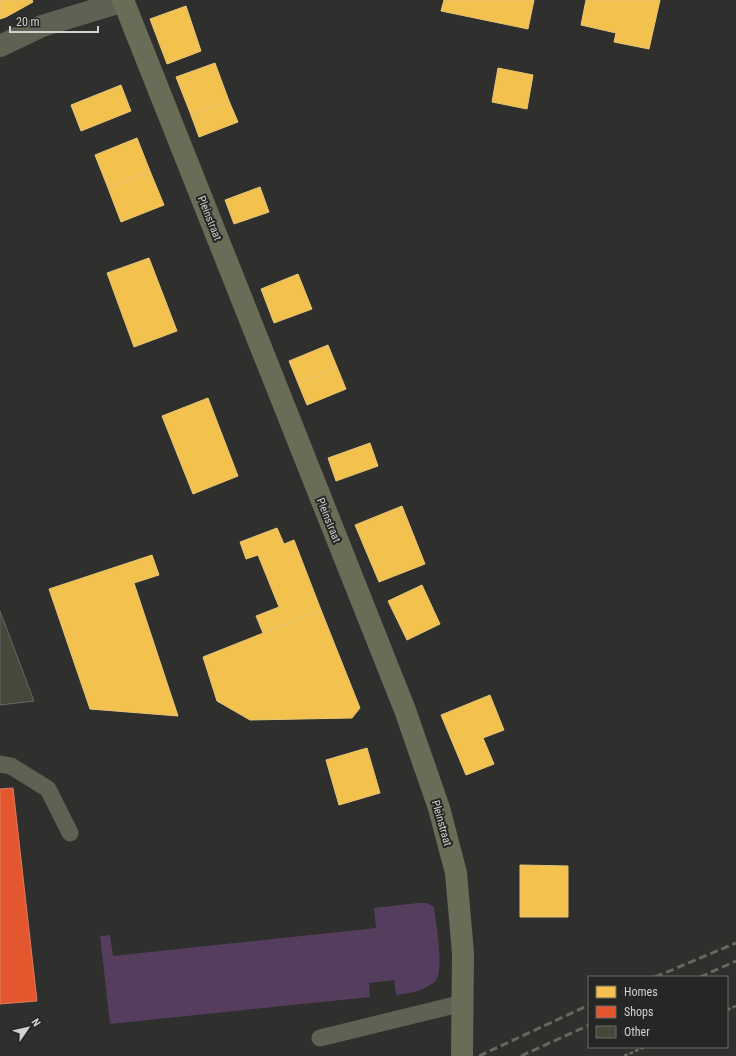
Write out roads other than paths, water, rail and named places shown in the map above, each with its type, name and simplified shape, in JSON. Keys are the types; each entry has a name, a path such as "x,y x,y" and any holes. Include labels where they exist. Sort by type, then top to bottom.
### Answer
{"street":[{"path":"0,46 42,26 123,1"},
{"name":"Pleinstraat","path":"123,1 405,710 439,808 456,873 463,953 462,1056"}],"lane":[{"path":"0,764 11,766 48,789 70,833"},
{"path":"320,1038 463,1003"}],"railway":[{"path":"657,976 736,943"},
{"path":"702,976 736,961"},
{"path":"479,1056 588,1005"},
{"path":"521,1056 588,1025"}]}
